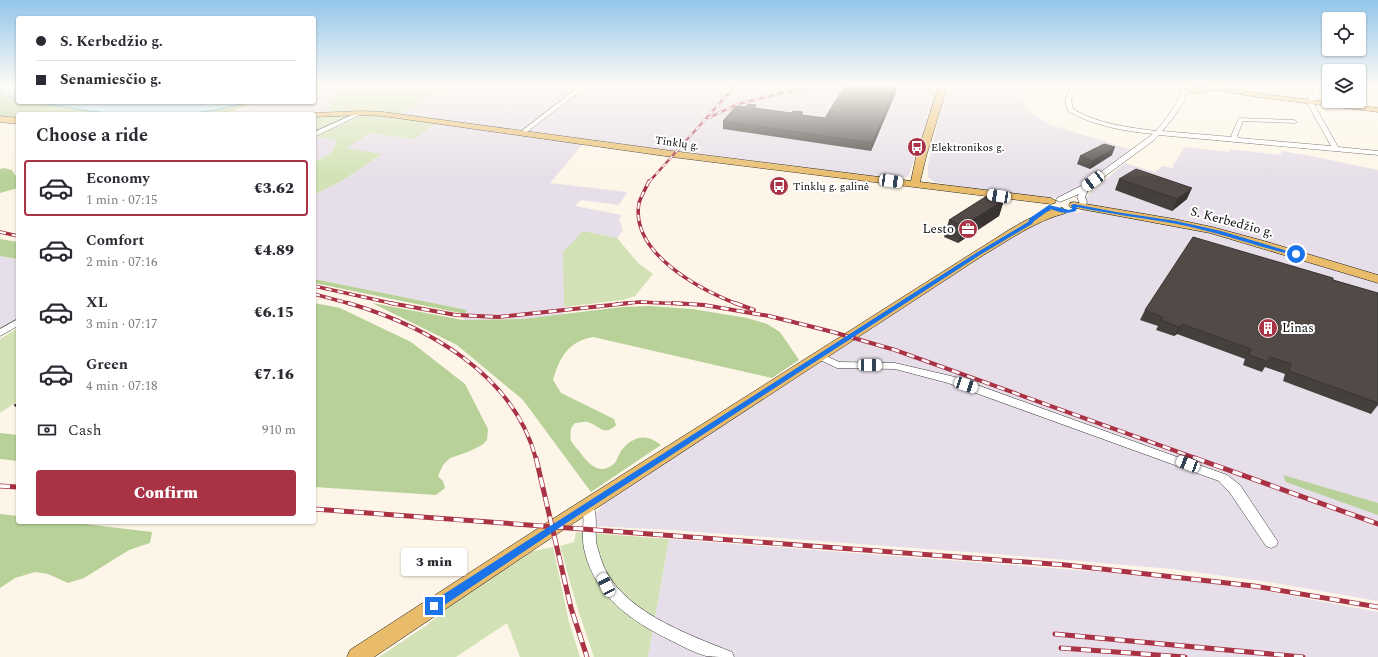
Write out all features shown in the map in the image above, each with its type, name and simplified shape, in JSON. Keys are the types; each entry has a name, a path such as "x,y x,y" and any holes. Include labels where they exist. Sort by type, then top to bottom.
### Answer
{"main road":[{"name":"Tinklų g.","path":"401,117 679,155 915,184 1053,203"},
{"path":"915,184 921,157 933,117"},
{"path":"0,119 16,120"},
{"name":"Tinklų g.","path":"1014,198 1040,207 1040,210 1031,221"},
{"name":"Tinklų g.","path":"1029,202 1053,203"},
{"path":"357,657 586,506 1031,221 1053,203 1076,205"},
{"path":"1053,203 1062,211"},
{"path":"1031,221 1076,205"},
{"name":"S. Kerbedžio g.","path":"1076,205 1116,214 1176,223 1222,233 1378,279"},
{"name":"S. Kerbedžio g.","path":"1076,205 1146,218"}],"street":[{"path":"316,135 354,117"},
{"path":"521,134 544,117"},
{"path":"1084,117 1099,122 1159,132 1378,153"},
{"path":"1053,203 1085,188 1143,146 1159,132 1168,117"},
{"path":"1319,117 1336,149"},
{"path":"1237,140 1234,136 1240,118 1294,122"},
{"path":"1076,205 1074,200 1085,188"},
{"path":"0,334 16,323"},
{"path":"820,356 837,365 895,366 952,380 1223,478 1235,489 1271,542"},
{"path":"586,506 590,510 588,529 590,545 595,562 606,585 629,606 655,625 726,657"}],"shaded area":[{"path":"419,117 927,117 909,175 906,177 891,179 691,155"},
{"path":"939,117 1037,117 1051,125 1133,150 1069,193 1051,198 969,188 935,182 928,177 928,165"},
{"path":"438,123 584,143 550,183 627,192 619,205 581,200 575,206 622,215 619,219 623,230 617,238 583,231 565,287 564,314 523,319 463,320 467,310 316,279 316,194 343,180 381,155 345,148 371,133 413,139"},
{"path":"316,137 337,140 332,152 316,162"},
{"path":"1184,147 1230,152 1229,149 1280,155 1282,151 1378,170 1378,601 1268,582 1172,569 995,554 671,530 594,526 596,514 605,501 981,255 1044,219 1065,213 1081,212 1086,197 1125,163 1155,172 1163,166 1172,168"},
{"path":"0,256 16,259 16,323 0,333"},
{"path":"669,539 1103,572 1245,587 1378,612 1378,657 648,657"}],"green space":[{"path":"0,117 16,117 16,118"},
{"path":"316,117 320,117 348,117 316,132"},
{"path":"359,117 387,117 438,123 413,139 371,133 346,148 382,154 343,180 316,194 316,162 332,152 337,140 316,137"},
{"path":"4,168 12,170 16,177 16,189 0,193 0,169"},
{"path":"583,231 617,238 638,263 653,274 635,296 623,300 564,307 563,252"},
{"path":"0,239 16,242 16,259 0,256"},
{"path":"316,279 467,310 465,314 316,283"},
{"path":"316,303 340,308 411,342 465,384 488,429 487,440 482,445 468,452 450,458 443,465 438,476 443,481 445,488 436,495 316,487"},
{"path":"372,303 463,320 523,319 622,307 650,306 692,309 747,318 767,324 780,332 799,360 772,378 593,337 577,342 562,358 553,380 561,393 614,419 616,425 608,430 602,430 588,422 575,423 571,428 571,441 585,459 592,466 601,469 615,463 621,451 635,439 650,439 661,445 591,492 523,400 457,345"},
{"path":"16,329 16,402 0,413 0,339"},
{"path":"0,433 16,435 16,461 0,459"},
{"path":"1283,475 1378,503 1378,515 1286,482"},
{"path":"0,514 16,516 16,524 85,524 152,532 150,543 129,550 84,578 68,583 48,574 35,572 15,578 0,588"},
{"path":"576,532 669,539 648,657 594,657 578,610 560,546 574,542"},
{"path":"553,547 569,622 580,657 520,657 507,623 456,657 379,657 427,625 459,598 525,553"}],"building":[{"path":"727,117 825,118 826,117 883,117 872,143 723,121"},
{"path":"1104,144 1115,147 1093,161 1080,156"},
{"path":"1136,169 1192,188 1177,199 1119,179"},
{"path":"990,194 1004,200 963,226 949,220"},
{"name":"Linas","path":"1193,237 1333,278 1333,280 1378,293 1378,403 1289,371 1291,364 1270,357 1268,362 1249,355 1251,349 1182,324 1179,327 1161,320 1163,317 1145,310"}],"railway":[{"path":"649,182 708,117"},
{"path":"649,181 639,203 639,221 645,238 656,253 670,267 704,289 737,304"},
{"path":"0,232 16,236"},
{"path":"316,286 393,304"},
{"path":"316,295 351,304"},
{"path":"617,304 640,302 684,304"},
{"path":"393,304 456,315 498,317 630,303"},
{"path":"673,303 704,305 769,316 833,332 895,350 1198,459"},
{"path":"735,303 754,310"},
{"path":"351,304 408,325 436,340 463,358 488,378 508,402 525,429 536,459"},
{"path":"536,458 552,527"},
{"path":"1195,458 1378,524"},
{"path":"0,486 16,487"},
{"path":"316,509 552,527"},
{"path":"552,527 1066,565 1254,586 1378,607"},
{"path":"552,527 571,608 587,657"},
{"path":"1055,634 1303,657"},
{"path":"1061,648 1185,657"}],"place":[{"name":"Elektronikos g.","path":"917,147"},
{"name":"Tinklų g. galinė","path":"779,186"},
{"name":"Lesto","path":"968,229"},
{"name":"Linas","path":"1268,328"}],"route":[{"path":"434,606 978,254 1030,223 1051,206 1059,210 1072,211 1075,208 1074,205 1116,214 1176,223 1219,232 1296,254"}]}
